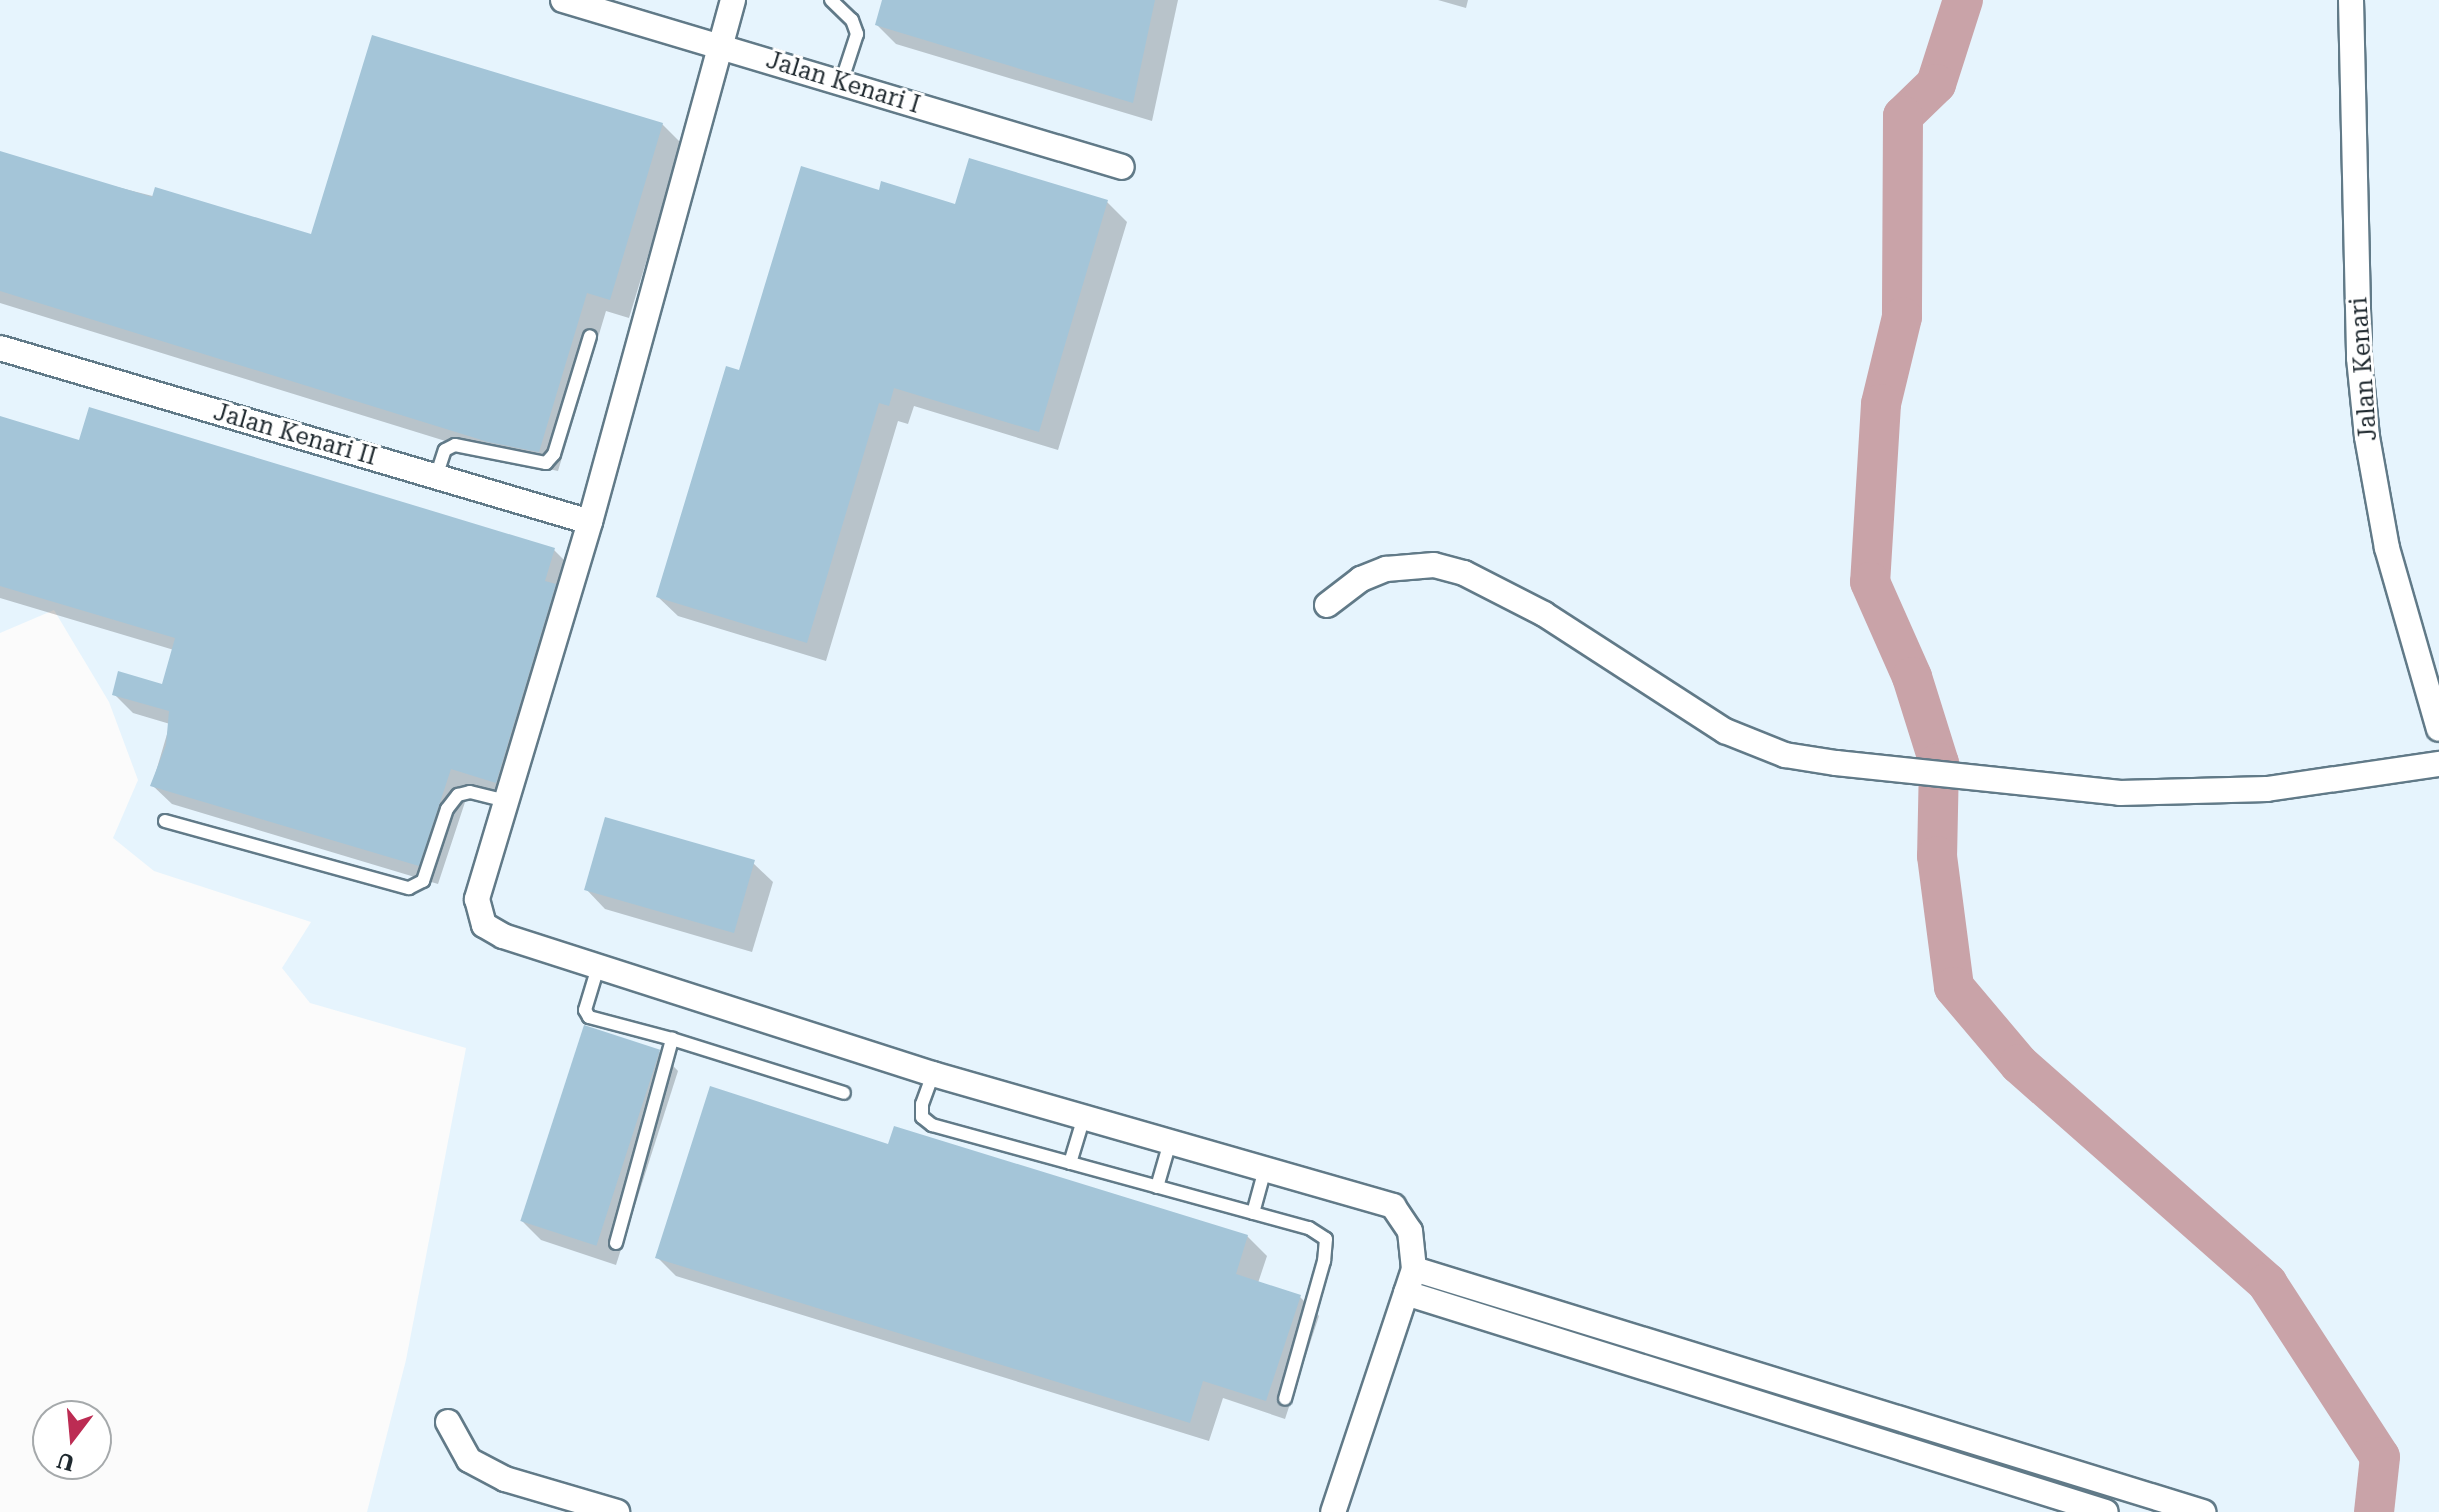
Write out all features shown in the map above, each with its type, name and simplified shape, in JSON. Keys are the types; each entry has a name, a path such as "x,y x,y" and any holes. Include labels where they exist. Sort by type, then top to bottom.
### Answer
{"street":[{"name":"Jalan Kenari I","path":"563,0 1122,167"},
{"path":"733,0 590,522 477,899 484,925 503,936 933,1074 1393,1206 1410,1231 1414,1269 1333,1512"},
{"name":"Jalan Kenari","path":"2351,0 2359,358 2367,437 2387,548 2439,729"},
{"name":"Jalan Kenari II","path":"0,348 590,522"},
{"path":"1327,605 1361,579 1386,569 1434,565 1464,573 1568,629 1725,731 1785,755 2120,793 2267,789 2439,764"},
{"path":"1414,1269 2203,1512"},
{"path":"1406,1293 2106,1512"},
{"path":"448,1422 469,1460 493,1472 617,1512"}],"lane":[{"path":"831,0 852,20 857,34 841,83"},
{"path":"436,477 445,450 455,445 546,463 554,454 590,336"},
{"path":"165,821 409,888 423,881 447,809 458,795 470,792 507,801"},
{"path":"598,967 585,1010 589,1017 672,1039 844,1093"},
{"path":"616,1243 672,1039"},
{"path":"933,1074 922,1104 922,1117 932,1125 1309,1228 1326,1239 1324,1261 1285,1399"},
{"path":"1070,1163 1084,1117"},
{"path":"1157,1187 1170,1142"},
{"path":"1253,1213 1265,1169"}],"shaded area":[{"path":"0,0 2439,0 2439,1512 367,1512 406,1360 466,1048 310,1003 282,968 311,922 154,871 113,838 138,780 109,702 54,610 0,633"}],"building":[{"path":"882,0 1155,0 1133,103 875,25"},
{"path":"372,35 663,123 610,300 587,293 539,452 488,442 0,291 0,151 152,197 155,187 311,234"},
{"path":"969,158 1108,200 1039,432 894,388 889,406 879,403 807,643 656,597 726,366 739,370 801,166 879,190 881,181 955,204"},
{"path":"89,407 555,548 545,581 556,584 496,783 451,769 419,866 150,786 166,745 169,711 112,695 118,671 162,684 175,638 0,586 0,416 79,440"},
{"path":"605,817 755,860 734,933 584,890"},
{"path":"584,1025 660,1050 596,1246 520,1221"},
{"path":"710,1086 888,1144 894,1126 1248,1235 1236,1274 1301,1295 1266,1401 1203,1381 1190,1423 655,1258"}],"waterway":[{"path":"1963,0 1936,84 1903,116 1902,317 1881,404 1870,582 1912,677 1939,763 1937,856 1954,987 2019,1064 2267,1283 2380,1457 2374,1512"}]}
